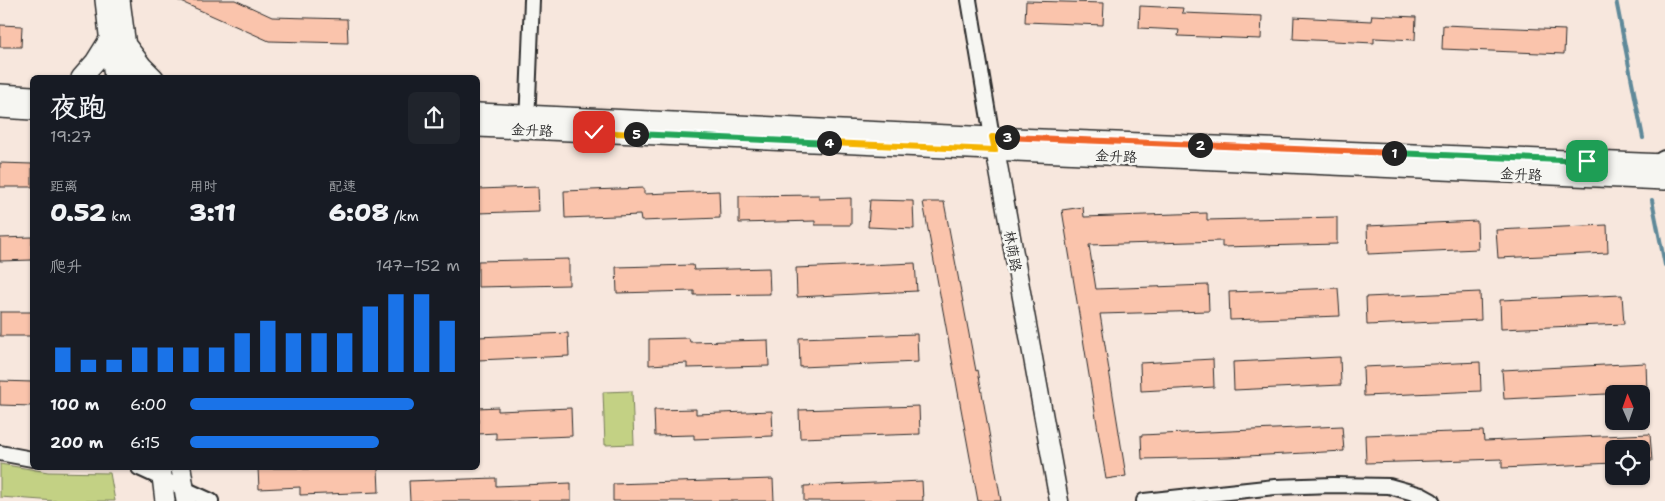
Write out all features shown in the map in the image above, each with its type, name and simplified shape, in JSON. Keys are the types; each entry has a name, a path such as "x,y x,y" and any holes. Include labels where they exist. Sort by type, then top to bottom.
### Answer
{"main road":[{"path":"105,0 129,75"},
{"path":"114,75 120,0"},
{"path":"83,75 118,41"},
{"path":"118,41 151,75"},
{"path":"0,94 30,96"},
{"path":"0,108 30,110"},
{"name":"金升路","path":"480,113 527,122 994,144 1664,167"},
{"name":"金升路","path":"480,127 527,122"},
{"path":"181,470 185,495"},
{"path":"162,473 165,501"}],"street":[{"path":"527,122 532,0"},
{"name":"林荫路","path":"969,0 1059,501"},
{"path":"0,453 30,459"},
{"path":"148,470 162,473 185,495 211,501"},
{"path":"1144,501 1275,487 1333,485 1389,486 1421,495 1432,501"}],"green space":[{"path":"632,391 634,444 605,445 603,392"},
{"path":"0,464 48,472 110,473 115,501 56,501 0,497"}],"building":[{"path":"177,0 235,0 272,17 347,19 348,43 269,41"},
{"path":"1026,1 1104,3 1103,25 1025,22"},
{"path":"1140,6 1183,8 1182,13 1262,16 1261,39 1178,36 1179,30 1139,28"},
{"path":"1372,15 1416,17 1415,40 1374,38 1374,43 1293,39 1294,17 1371,21"},
{"path":"0,25 22,26 21,47 0,47"},
{"path":"1443,25 1565,30 1564,54 1442,49"},
{"path":"0,163 30,164 30,187 0,187"},
{"path":"538,187 539,211 480,213 480,189"},
{"path":"644,188 644,194 719,191 720,218 641,221 640,215 565,218 564,191"},
{"path":"819,195 819,199 851,198 851,225 815,225 815,221 739,223 739,196"},
{"path":"870,200 913,201 914,229 868,227"},
{"path":"923,202 944,202 976,371 978,370 1001,501 978,501"},
{"path":"1083,207 1084,217 1207,213 1207,220 1337,217 1337,244 1222,247 1222,241 1089,245 1096,289 1208,285 1209,311 1100,314 1126,476 1106,479 1062,210"},
{"path":"1477,221 1478,249 1368,254 1367,226"},
{"path":"1607,225 1608,253 1498,258 1496,230"},
{"path":"30,237 30,260 0,261 0,238"},
{"path":"569,259 569,285 480,287 480,261"},
{"path":"915,263 917,291 797,297 796,268"},
{"path":"693,265 694,270 769,268 770,294 694,295 694,291 617,293 616,267"},
{"path":"1338,288 1340,316 1230,320 1229,292"},
{"path":"1480,292 1481,320 1367,325 1366,297"},
{"path":"1622,295 1624,324 1501,329 1500,300"},
{"path":"0,312 30,312 30,336 0,336"},
{"path":"568,333 569,356 480,360 480,337"},
{"path":"917,334 918,362 800,367 799,338"},
{"path":"689,338 690,342 768,340 769,366 687,368 687,363 649,365 649,339"},
{"path":"1340,357 1341,385 1234,390 1233,362"},
{"path":"1213,359 1214,387 1141,391 1140,363"},
{"path":"1480,362 1481,391 1364,396 1363,367"},
{"path":"1646,363 1647,385 1605,385 1605,394 1504,399 1502,370"},
{"path":"0,381 30,382 30,406 0,405"},
{"path":"919,406 920,434 800,438 799,410"},
{"path":"498,407 498,411 571,408 572,436 496,439 496,433 480,434 480,408"},
{"path":"696,409 696,414 772,411 773,436 694,439 694,435 655,436 654,410"},
{"path":"1342,426 1344,451 1142,459 1141,435"},
{"path":"1483,431 1484,441 1650,434 1652,461 1650,461 1650,440 1605,440 1605,463 1502,468 1502,459 1366,463 1365,435"},
{"path":"258,470 378,470 379,492 300,495 300,487 259,489"},
{"path":"496,478 496,486 571,483 571,501 410,501 409,481"},
{"path":"773,479 774,501 613,501 613,484"},
{"path":"922,481 923,501 804,501 804,486"}],"waterway":[{"path":"1616,0 1643,138"},
{"path":"1652,200 1665,265"}],"route":[{"path":"594,132 995,150 992,137 1587,161"}]}
